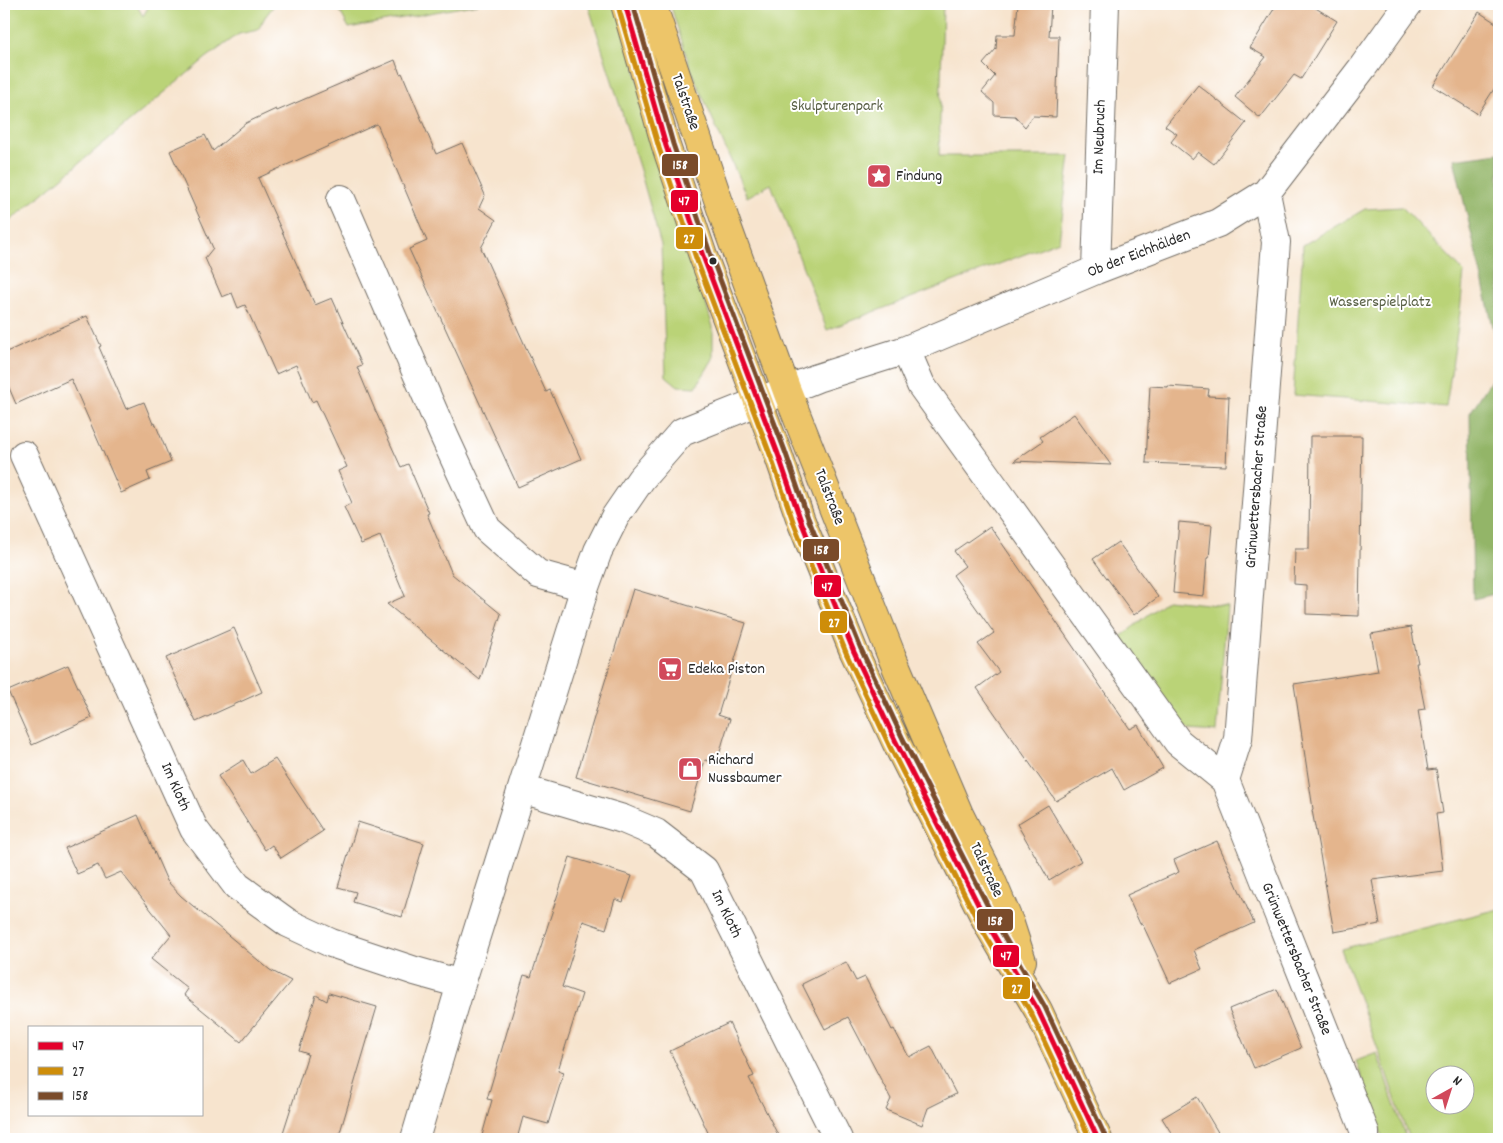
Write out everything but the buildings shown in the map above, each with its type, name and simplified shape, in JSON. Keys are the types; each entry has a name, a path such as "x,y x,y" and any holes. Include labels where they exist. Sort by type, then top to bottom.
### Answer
{"main road":[{"name":"Talstraße","path":"624,4 666,146 703,256 854,652 896,742 991,930 1038,1010"},
{"name":"Talstraße","path":"652,4 731,238 787,391 892,657 1010,924 1038,1010 1098,1139"}],"street":[{"name":"Im Neubruch","path":"1096,270 1105,4"},
{"name":"Ob der Eichhälden","path":"787,391 817,378 906,350 1096,270 1218,223 1266,193 1363,67 1408,4"},
{"name":"Grünwettersbacher Straße","path":"1225,780 1238,739 1276,242 1266,193"},
{"path":"341,199 445,438 487,529 538,574 585,587"},
{"name":"Grünwettersbacher Straße","path":"906,350 921,385 1178,742 1225,780 1365,1132 1365,1139"},
{"path":"415,1139 461,984 585,587 598,551 615,517 641,479 682,432 787,391"},
{"name":"Im Kloth","path":"24,455 194,829 238,886 288,923 331,943 461,984"},
{"name":"Im Kloth","path":"522,789 622,819 656,833 704,870 838,1139"}],"green space":[{"path":"4,4 136,4 143,16 150,4 275,4 258,30 239,34 206,58 4,226"},
{"path":"336,4 478,4 349,28"},
{"path":"588,4 619,4 640,87 713,327 713,359 696,387 678,386 666,376 661,245 640,170"},
{"name":"Skulpturenpark","path":"670,4 943,4 939,156 1070,156 1059,241 827,330 771,184 747,197 691,70"},
{"path":"1499,153 1499,352 1454,159"},
{"name":"Wasserspielplatz","path":"1402,207 1464,272 1446,407 1293,395 1303,245 1365,209"},
{"path":"1499,368 1499,593 1473,599 1470,413"},
{"path":"1167,600 1227,606 1217,732 1189,730 1163,703 1119,638"},
{"path":"1499,909 1499,1139 1409,1139 1341,949"},
{"path":"1377,1053 1406,1139 1383,1139 1356,1061"}],"transit line":[{"name":"47","path":"625,4 666,146 703,256 778,454 801,521 854,652 896,742 991,930 1038,1010 1098,1139"},
{"name":"158","path":"633,4 673,144 710,253 785,451 808,518 861,649 903,739 998,926 1045,1007 1105,1136"},
{"name":"27","path":"618,6 659,148 696,258 771,457 794,524 847,655 889,745 984,933 1031,1013 1090,1139"}],"place":[{"name":"Findung","path":"879,176"},
{"name":"Edeka Piston","path":"670,669"},
{"name":"Richard Nussbaumer","path":"690,769"}]}
